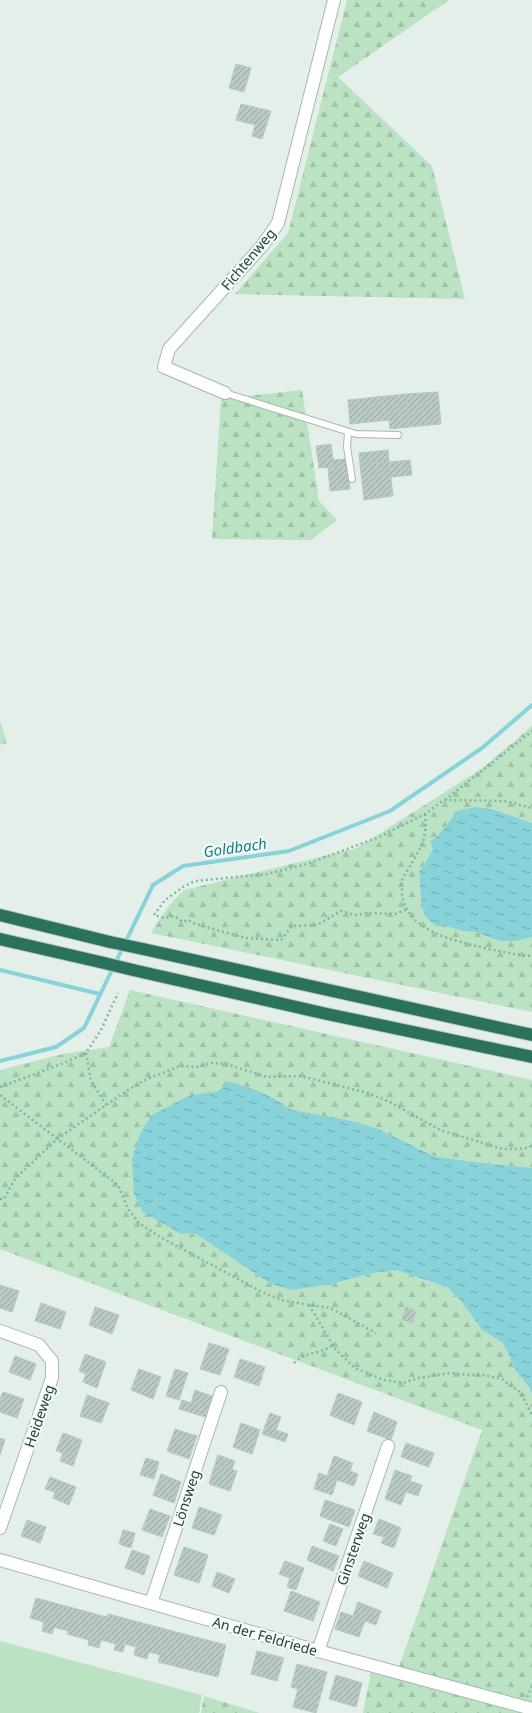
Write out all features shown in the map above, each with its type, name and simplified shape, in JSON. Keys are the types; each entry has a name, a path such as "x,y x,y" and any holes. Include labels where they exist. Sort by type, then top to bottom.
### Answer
{"highway":[{"path":"0,916 110,942 532,1035"},
{"path":"0,939 327,1014 532,1057"}],"street":[{"name":"Fichtenweg","path":"225,393 164,367 169,348 262,246 278,223 334,0"},
{"name":"Heideweg","path":"0,1331 39,1345 52,1361 52,1378 0,1528"},
{"name":"Lönsweg","path":"151,1603 221,1392"},
{"name":"Ginsterweg","path":"318,1652 388,1446"},
{"name":"An der Feldriede","path":"0,1560 318,1652 525,1709"}],"lane":[{"path":"225,393 356,434 398,434"},
{"path":"348,432 347,447 352,478"}],"path":[{"path":"406,910 396,914 355,915 341,911 317,925 292,926 281,940 246,938 195,924 188,920 183,922 174,916 164,918 154,915 165,900 182,887 195,882 267,874 307,864 379,837 425,814 532,731"},
{"path":"444,800 505,801 532,808"},
{"path":"425,814 426,833 402,880 402,896 406,910 418,923 436,934 456,941 494,950 523,956 532,956"},
{"path":"0,1087 64,1063 86,1053 101,1030 118,993"},
{"path":"86,1053 91,1081 107,1106"},
{"path":"0,1200 4,1199 15,1179 58,1139 128,1090 180,1066 198,1067 211,1063 226,1064 267,1077 302,1076 368,1092 390,1102 440,1130 503,1149 522,1148 532,1145"},
{"path":"0,1095 118,1185 128,1208 140,1223 160,1237 266,1294 285,1301 330,1308 376,1333"},
{"path":"309,1304 336,1350 355,1368 384,1380 403,1383 418,1378 450,1373 483,1375 502,1379 521,1393 532,1415"},
{"path":"294,1363 300,1356 318,1353 333,1345"}],"green space":[{"path":"347,0 449,0 338,77 432,166 465,299 235,294 288,233"},
{"path":"302,390 319,501 337,520 311,540 212,539 221,399"},
{"path":"0,721 7,743 0,745"},
{"path":"532,726 532,823 521,819 448,823 437,837 430,841 433,850 419,872 424,914 436,926 446,926 462,931 475,932 500,941 516,941 532,937 532,1012 151,933 166,910 184,890 357,848 484,767"},
{"path":"130,990 532,1080 532,1168 434,1156 376,1128 292,1110 275,1099 222,1088 214,1093 181,1234 194,1233 271,1284 292,1290 328,1285 369,1274 396,1270 447,1287 462,1302 482,1330 503,1343 516,1371 529,1387 532,1394 532,1713 363,1713 372,1667 399,1667 482,1430 0,1249 0,1070 63,1054 109,1047"},
{"path":"0,1641 202,1695 199,1713 0,1713"},
{"path":"204,1696 259,1713 201,1713"}],"water":[{"path":"475,807 494,810 532,823 532,937 516,941 500,941 475,932 462,931 446,926 436,926 424,914 421,903 419,872 433,850 430,841 437,837 458,811"},
{"path":"225,1082 232,1082 260,1092 275,1099 292,1110 347,1120 376,1128 434,1156 532,1168 532,1394 529,1387 516,1371 503,1343 482,1330 462,1302 447,1287 396,1270 369,1274 328,1285 292,1290 271,1284 194,1233 181,1234 143,1212 134,1194 132,1159 141,1132 152,1115 186,1097 210,1092 214,1093 222,1088"}],"building":[{"path":"236,64 251,68 244,92 229,88"},
{"path":"241,104 271,111 262,139 252,136 255,125 236,120"},
{"path":"438,392 441,424 409,427 406,394"},
{"path":"406,394 409,427 390,429 389,420 350,424 348,400"},
{"path":"331,444 334,467 319,468 316,446"},
{"path":"388,450 389,462 360,465 359,453"},
{"path":"346,459 350,489 330,491 328,467 334,467 333,460"},
{"path":"410,460 412,475 391,477 389,462"},
{"path":"389,462 393,496 364,500 360,465"},
{"path":"0,1285 19,1291 12,1312 0,1308"},
{"path":"41,1303 66,1312 60,1329 35,1321"},
{"path":"95,1307 119,1315 112,1334 89,1325"},
{"path":"406,1307 416,1311 412,1323 402,1320"},
{"path":"209,1343 229,1349 220,1375 200,1369"},
{"path":"85,1354 106,1362 97,1388 83,1382 86,1374 79,1371"},
{"path":"15,1356 36,1364 30,1380 9,1372"},
{"path":"240,1359 265,1367 259,1386 234,1377"},
{"path":"139,1369 161,1377 153,1399 131,1390"},
{"path":"175,1369 188,1373 179,1400 166,1396"},
{"path":"195,1390 212,1396 205,1417 179,1409 182,1400 191,1403"},
{"path":"3,1392 24,1399 17,1418 0,1412 0,1399"},
{"path":"338,1393 362,1402 354,1425 330,1415"},
{"path":"87,1395 109,1403 101,1423 80,1416"},
{"path":"374,1412 397,1422 391,1440 367,1431"},
{"path":"270,1413 281,1417 276,1430 288,1434 285,1442 262,1434"},
{"path":"241,1423 260,1430 252,1454 233,1447"},
{"path":"175,1429 197,1436 189,1459 167,1451"},
{"path":"63,1433 82,1440 73,1466 60,1461 63,1453 56,1451"},
{"path":"0,1438 5,1440 0,1455"},
{"path":"406,1443 434,1453 429,1467 401,1457"},
{"path":"218,1455 235,1461 232,1469 215,1464"},
{"path":"334,1456 353,1463 350,1471 358,1474 354,1486 337,1480 332,1495 314,1489 319,1473 327,1476"},
{"path":"146,1458 159,1462 154,1479 140,1475"},
{"path":"215,1464 237,1471 230,1491 209,1484"},
{"path":"395,1470 412,1476 410,1481 422,1485 418,1496 406,1492 401,1505 385,1499"},
{"path":"161,1474 181,1482 174,1503 153,1495"},
{"path":"50,1477 76,1487 69,1505 53,1498 55,1492 45,1489"},
{"path":"325,1500 355,1510 349,1527 320,1516"},
{"path":"199,1507 222,1515 214,1535 192,1528"},
{"path":"150,1509 170,1516 162,1537 142,1530"},
{"path":"379,1519 401,1528 394,1548 381,1543 384,1537 373,1534"},
{"path":"27,1520 46,1527 40,1543 21,1536"},
{"path":"330,1524 343,1529 336,1546 323,1541"},
{"path":"123,1530 135,1533 131,1548 119,1544"},
{"path":"312,1546 339,1556 333,1571 307,1560"},
{"path":"184,1547 208,1555 199,1583 174,1575"},
{"path":"132,1550 150,1556 144,1575 125,1568"},
{"path":"285,1561 304,1568 296,1590 287,1587 290,1578 279,1574"},
{"path":"364,1561 393,1573 387,1588 358,1576"},
{"path":"217,1572 235,1579 229,1593 212,1586"},
{"path":"291,1591 320,1602 313,1621 284,1611"},
{"path":"36,1598 107,1617 108,1614 226,1645 218,1677 158,1662 160,1655 149,1652 147,1659 134,1655 136,1647 125,1644 123,1652 114,1650 116,1644 101,1640 99,1648 88,1645 89,1640 67,1634 68,1631 54,1627 52,1634 42,1631 44,1622 30,1618"},
{"path":"358,1602 381,1611 376,1625 365,1621 359,1637 335,1629 341,1612 353,1616"},
{"path":"257,1651 284,1658 277,1681 251,1674"},
{"path":"297,1664 327,1672 316,1713 293,1707 298,1689 291,1687"},
{"path":"336,1675 362,1683 356,1707 329,1699"}],"waterway":[{"name":"Goldbach","path":"0,1061 56,1047 84,1028 153,885 183,866 289,851 390,811 482,748 532,705"},
{"path":"0,970 100,994"}]}
